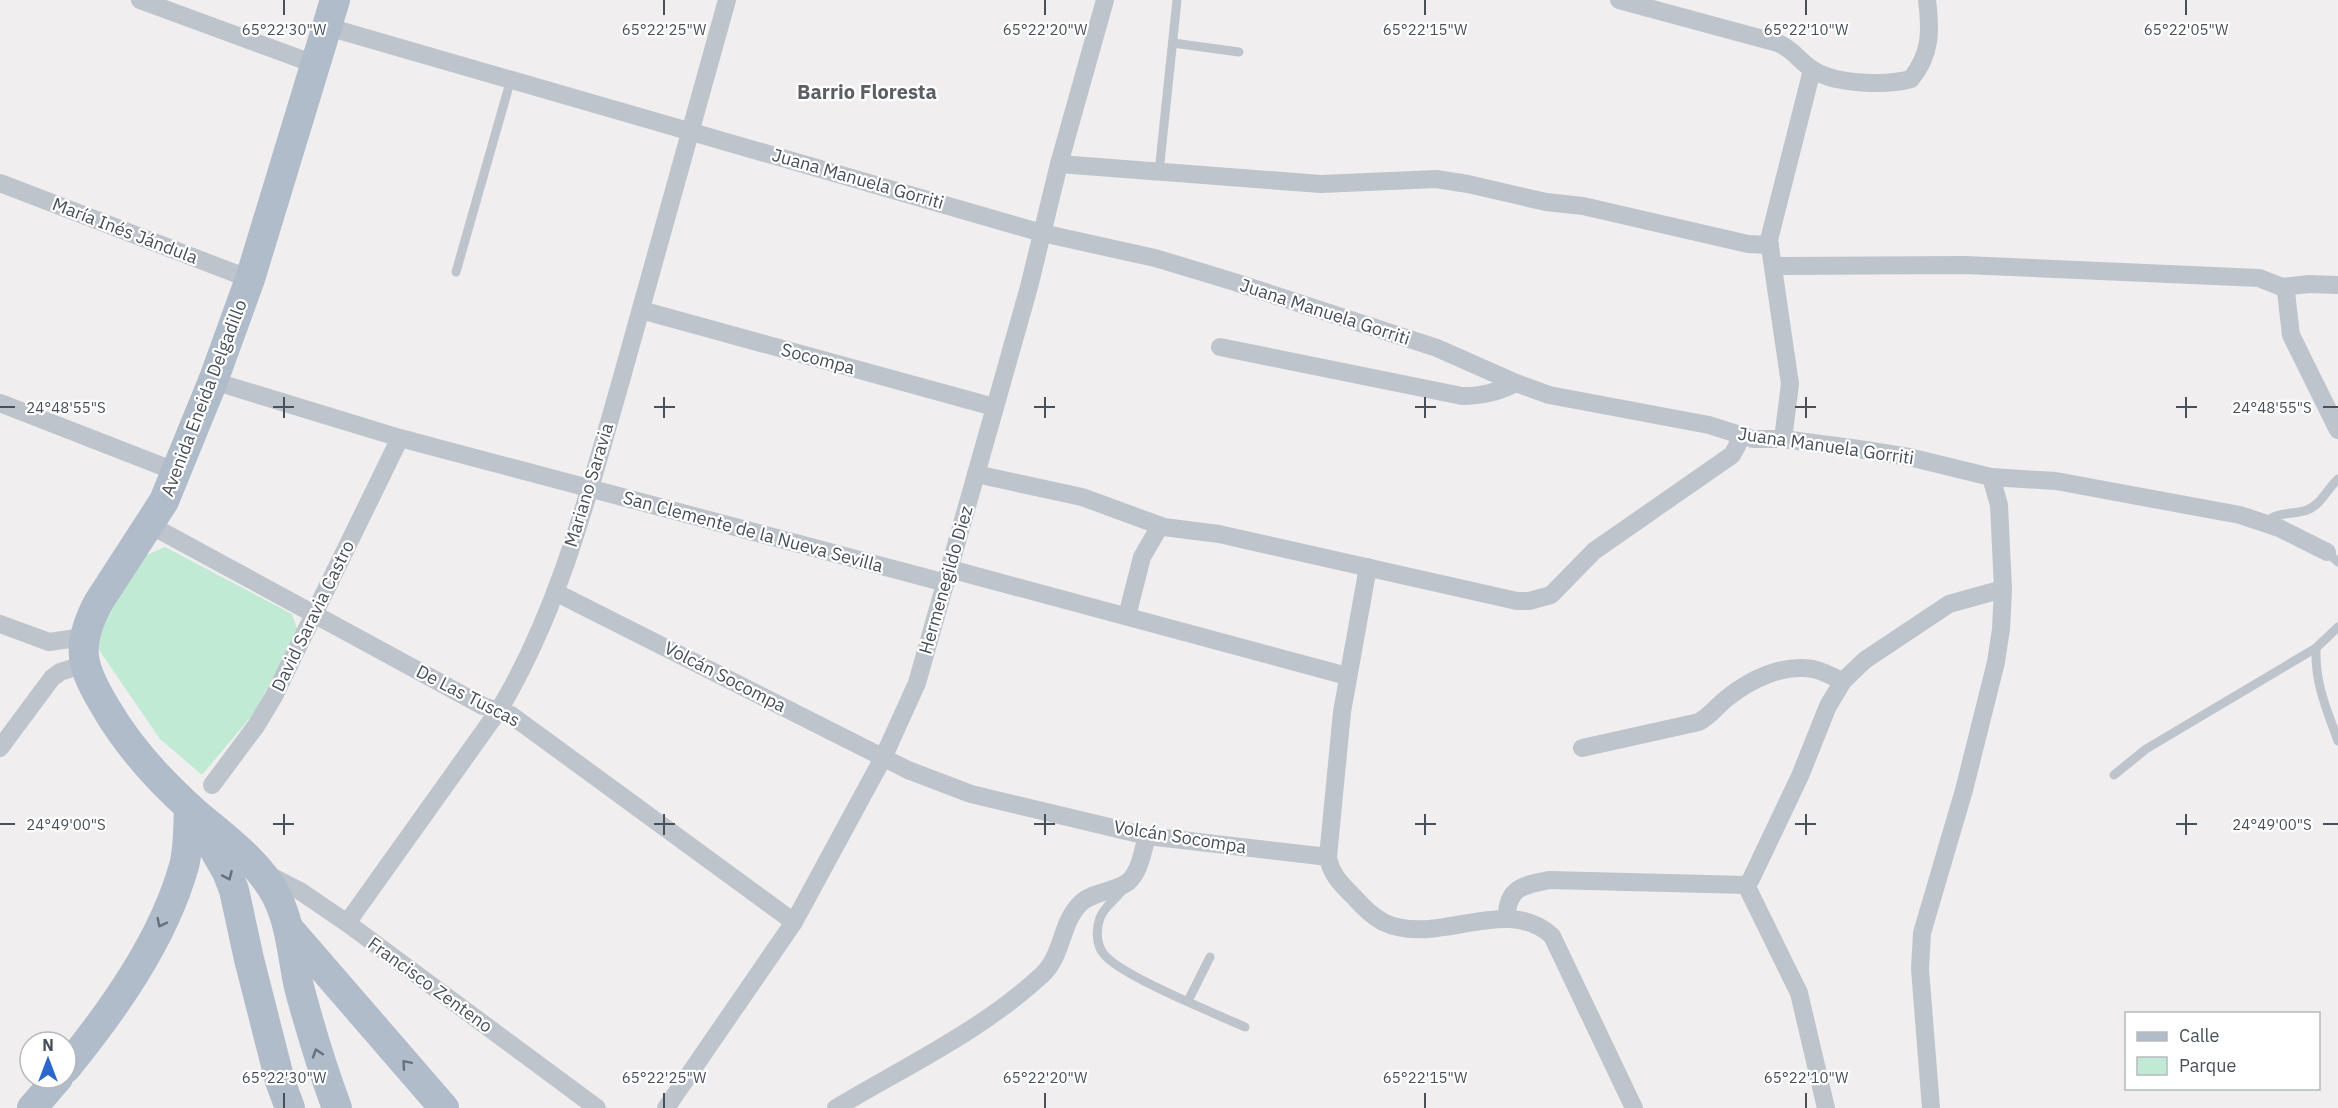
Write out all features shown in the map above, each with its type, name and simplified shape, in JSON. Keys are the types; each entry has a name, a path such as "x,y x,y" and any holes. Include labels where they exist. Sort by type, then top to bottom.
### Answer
{"main road":[{"name":"Avenida Eneida Delgadillo","path":"84,651 90,620 150,525 177,472 213,381 250,279 332,13"},
{"path":"84,651 92,686 117,727 157,776 258,870 275,894 290,930 298,983 315,1049 337,1108"},
{"path":"78,1052 108,1013 137,968 168,909 184,866 188,846 189,807"},
{"path":"189,807 227,872 234,890 280,1081 290,1108"},
{"path":"290,930 444,1108"},
{"path":"32,1108 48,1090"}],"street":[{"path":"140,0 317,65"},
{"name":"Mariano Saravia","path":"347,923 499,710 514,685 555,592 590,488 727,0"},
{"name":"Hermenegildo Diez","path":"666,1108 794,922 883,758 917,682 1105,0"},
{"path":"1619,0 1778,43 1791,49 1812,70 1824,76 1887,84 1911,79 1927,54 1929,14 1927,0"},
{"name":"Juana Manuela Gorriti","path":"332,13 511,79 1042,233 1155,258 1228,280 1437,348 1549,395 1709,425 1753,439 1783,439 1909,457 1991,477 2056,481 2240,515 2266,523 2332,557"},
{"path":"1783,439 1790,384 1770,232 1812,70"},
{"path":"1059,164 1321,184 1436,179 1546,202 1583,206 1748,244 1770,245"},
{"name":"María Inés Jándula","path":"0,183 250,279"},
{"path":"1773,266 1965,265 2259,278 2282,287 2310,284 2338,285"},
{"path":"2282,287 2286,292 2291,336 2338,430"},
{"name":"Socompa","path":"641,310 994,407"},
{"path":"1220,347 1462,396 1492,394 1516,383"},
{"name":"San Clemente de la Nueva Sevilla","path":"213,381 400,438 590,488 948,576 1127,616 1347,676"},
{"path":"0,403 177,472"},
{"path":"976,474 1082,497 1160,525 1219,534 1517,601 1551,596 1594,551 1732,455 1740,436"},
{"name":"David Saravia Castro","path":"212,784 256,726 314,616 400,438"},
{"path":"1931,1108 1920,969 1922,933 1964,790 1996,662 2001,629 2003,589 1999,505 1991,477"},
{"name":"De Las Tuscas","path":"150,525 483,706 511,715 794,922"},
{"path":"1127,616 1142,557 1160,525"},
{"path":"1368,567 1342,712 1328,857 1330,869 1338,881 1369,913 1383,922 1398,927 1422,929 1507,919 1536,924 1552,936 1634,1108"},
{"path":"1746,885 1751,879 1800,776 1828,706 1843,681 1865,660 1949,604 2003,589"},
{"name":"Volcán Socompa","path":"555,592 883,758 936,782 971,794 1147,836 1328,857"},
{"path":"0,624 50,642 84,651"},
{"path":"0,748 52,678 84,651"},
{"path":"1582,748 1699,722 1708,717 1728,698 1760,678 1780,670 1815,669 1843,681"},
{"path":"836,1108 977,1025 1008,1004 1045,972 1056,955 1069,922 1082,903 1096,894 1127,882 1137,868 1147,836"},
{"name":"Francisco Zenteno","path":"258,870 282,880 347,923 597,1108"},
{"path":"1507,919 1506,905 1510,896 1521,887 1550,880 1746,885"},
{"path":"1746,885 1799,993 1826,1108"}],"lane":[{"path":"1159,172 1177,0"},
{"path":"1173,43 1239,52"},
{"path":"456,272 511,79"},
{"path":"2266,523 2270,518 2306,511 2316,506 2338,479"},
{"path":"2114,775 2146,749 2316,648 2338,627"},
{"path":"2316,648 2319,689 2338,741"},
{"path":"1127,882 1119,895 1103,910 1099,919 1098,941 1103,954 1136,977 1245,1027"},
{"path":"1188,1001 1210,957"}],"green space":[{"path":"165,547 292,614 298,631 254,713 202,775 160,739 99,650 98,624 142,557"}],"district":[{"name":"Barrio Floresta","path":"867,92"}]}
